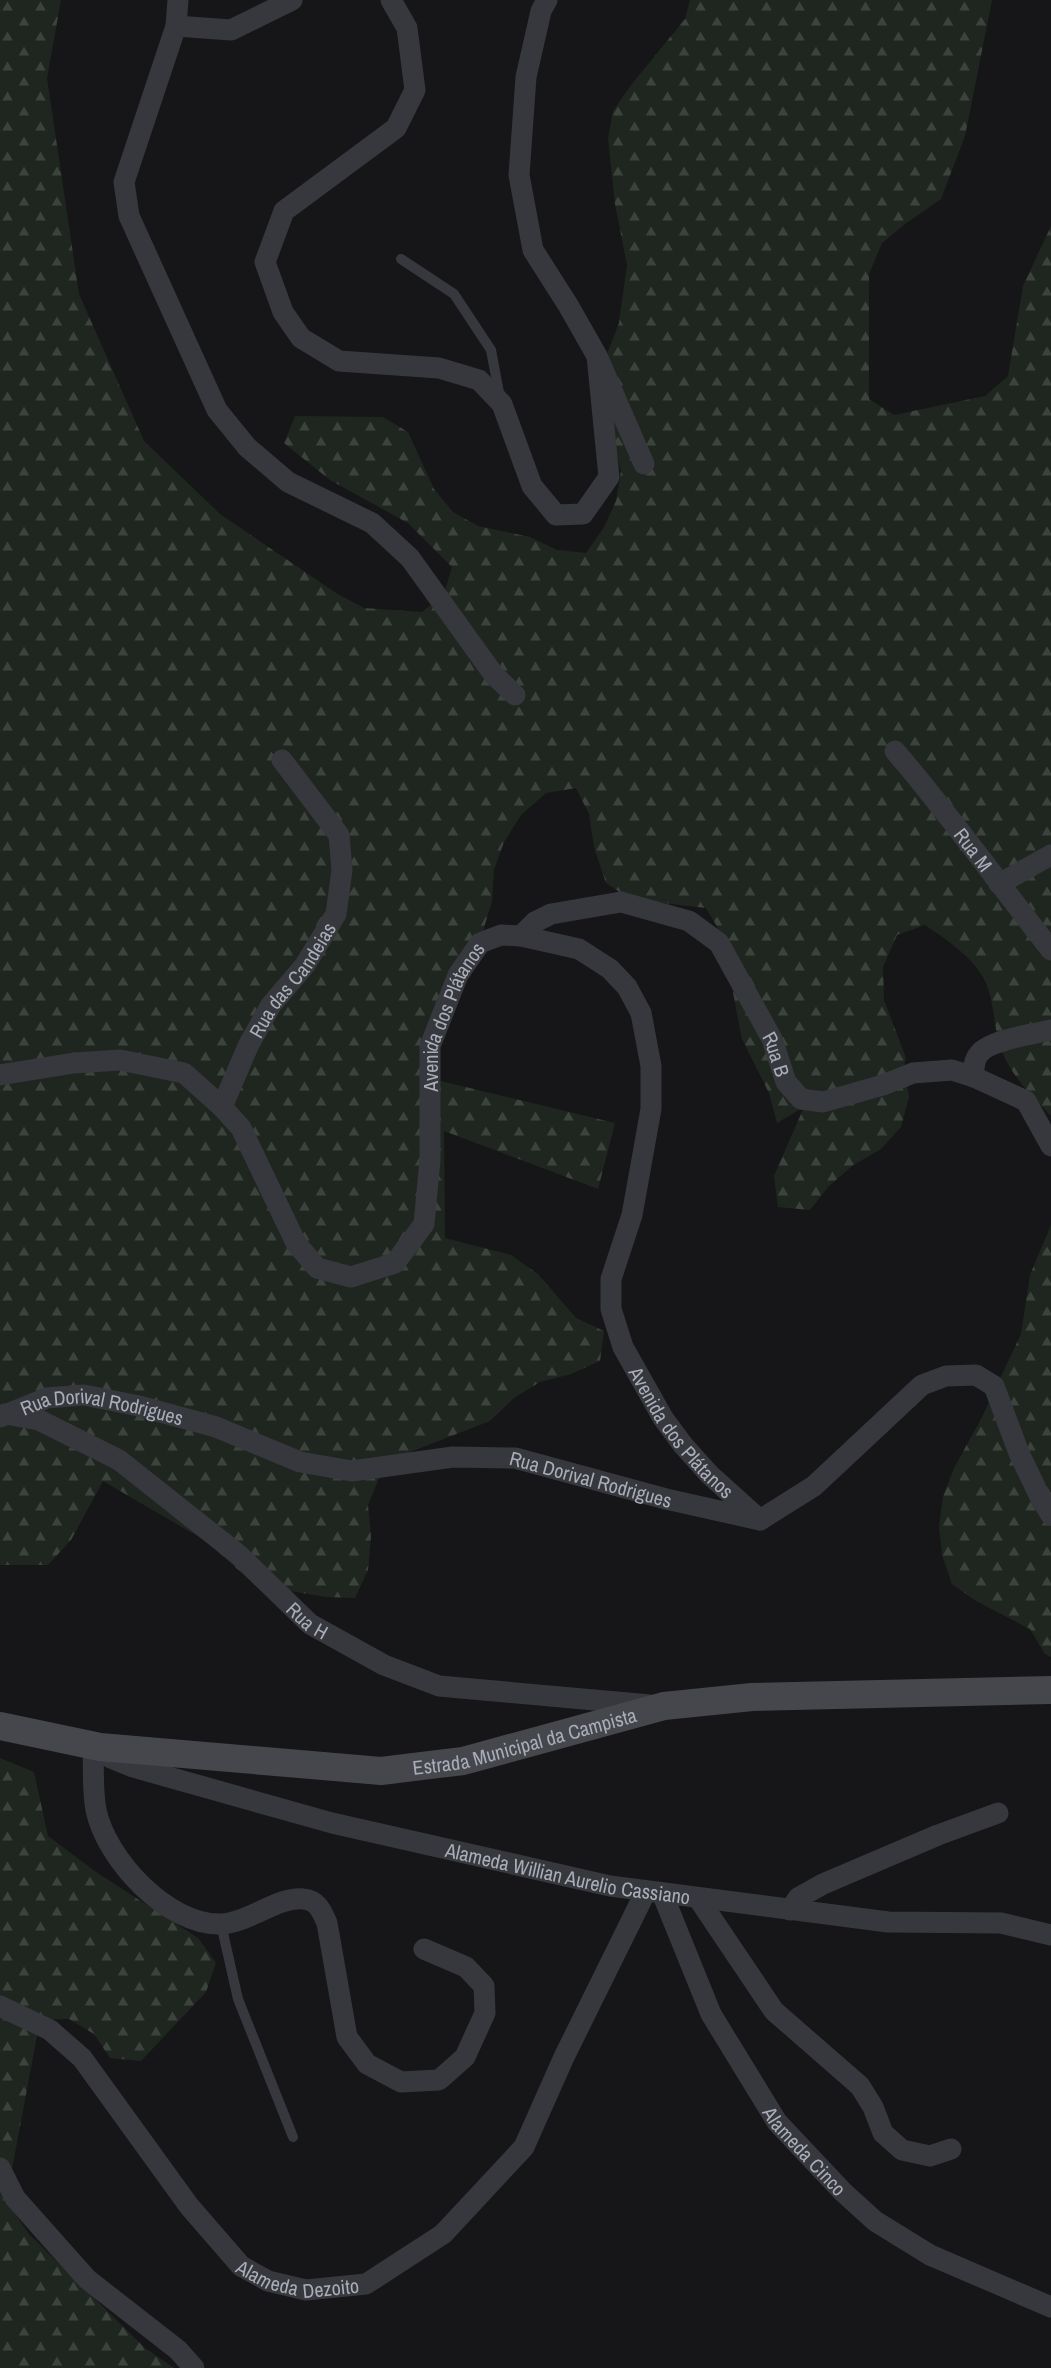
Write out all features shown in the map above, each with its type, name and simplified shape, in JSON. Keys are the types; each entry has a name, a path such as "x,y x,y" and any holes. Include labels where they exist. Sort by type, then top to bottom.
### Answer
{"main road":[{"name":"Estrada Municipal da Campista","path":"0,1726 96,1746 381,1771 463,1761 664,1706 752,1697 1051,1690"}],"street":[{"path":"178,0 176,26 124,182 129,216 217,410 247,447 288,482 372,523 410,558 494,675 515,695"},
{"path":"176,26 231,30 292,0"},
{"path":"390,0 407,28 415,90 396,128 284,211 265,262 283,312 301,338 339,361 439,368 479,380 501,404 532,486 556,515 584,514 609,477 597,356"},
{"path":"547,0 541,11 526,77 519,175 533,250 597,356 645,464"},
{"name":"Rua M","path":"895,751 935,798 1051,950"},
{"name":"Rua das Candeias","path":"222,1107 249,1044 271,1005 305,965 336,914 342,870 339,835 282,760"},
{"path":"999,884 1051,855"},
{"name":"Rua B","path":"521,936 535,922 551,914 621,902 689,921 719,943 772,1039 786,1082 801,1099 824,1102 883,1085 913,1073 952,1070 974,1077 1026,1101 1051,1146"},
{"name":"Avenida dos Plátanos","path":"0,1075 74,1063 120,1060 184,1073 222,1107 241,1128 296,1243 317,1268 351,1277 395,1263 424,1224 430,1160 430,1046 458,975 480,943 501,935 521,936 579,949 610,969 627,987 641,1013 651,1066 651,1110 632,1215 611,1279 611,1309 622,1347 663,1418 709,1474 760,1520"},
{"path":"974,1077 974,1062 979,1052 995,1043 1051,1030"},
{"path":"760,1520 814,1486 922,1385 946,1376 976,1375 994,1386 1019,1453 1051,1515"},
{"name":"Rua Dorival Rodrigues","path":"2,1415 48,1398 84,1395 139,1406 216,1427 300,1462 352,1471 453,1457 515,1458 666,1499 760,1520"},
{"name":"Rua H","path":"2,1415 39,1420 119,1460 238,1555 310,1624 384,1665 440,1686 664,1706"},
{"path":"96,1746 96,1810 106,1837 129,1873 168,1908 198,1921 221,1924 259,1913 287,1899 305,1899 320,1907 327,1923 347,2037 367,2064 401,2082 439,2080 465,2057 485,2013 484,1986 466,1967 424,1949"},
{"name":"Alameda Willian Aurelio Cassiano","path":"96,1746 111,1758 133,1767 332,1823 610,1886 888,1922 1001,1923 1051,1935"},
{"path":"790,1910 798,1898 823,1884 938,1835 998,1813"},
{"name":"Alameda Dezoito","path":"0,2006 50,2030 82,2058 189,2206 241,2266 268,2281 306,2290 366,2284 443,2234 524,2147 564,2057 654,1892"},
{"name":"Alameda Cinco","path":"654,1892 711,2014 777,2122 843,2192 875,2221 930,2255 1051,2307"},
{"path":"698,1898 774,2011 860,2086 873,2107 883,2133 902,2150 930,2156 951,2149"},
{"path":"0,2168 15,2198 87,2279 178,2350 194,2368"}],"lane":[{"path":"401,259 454,294 491,350 501,404"},
{"path":"221,1924 238,1999 293,2137"}],"green space":[{"path":"0,0 61,0 47,78 79,294 144,441 220,514 336,593 364,608 422,612 444,594 452,567 408,523 330,480 284,443 295,416 383,417 408,432 434,489 453,512 478,526 530,537 557,550 586,553 603,529 616,501 621,471 606,412 607,354 619,323 627,265 615,204 608,139 613,111 631,85 685,19 690,0 992,0 965,136 941,199 882,243 869,274 869,399 894,415 985,396 1008,376 1023,286 1051,226 1051,1116 1018,1080 1007,1063 998,1040 990,995 980,973 964,954 925,925 897,935 883,967 884,1000 906,1058 904,1066 909,1097 901,1127 881,1149 852,1166 828,1187 810,1210 778,1207 774,1176 804,1107 777,1123 769,1093 742,1039 722,935 706,908 630,899 606,883 594,847 589,814 576,788 546,793 521,815 504,842 494,870 492,901 482,942 424,1077 615,1123 598,1189 444,1131 445,1238 511,1255 538,1274 576,1318 604,1331 600,1361 571,1374 540,1382 514,1398 490,1421 400,1456 379,1478 368,1505 371,1537 368,1570 355,1598 326,1597 255,1585 206,1541 103,1481 71,1540 48,1565 0,1565"},
{"path":"1051,1225 1051,1657 1045,1654 1030,1629 976,1601 952,1584 942,1555 939,1526 943,1497 954,1468 981,1419 1021,1334 1030,1275"},
{"path":"0,1758 34,1772 48,1836 96,1872 198,1938 216,1963 206,1992 141,2061 110,2058 94,2034 69,2019 40,2020 6,2201 29,2234 145,2348 174,2368 0,2368"}]}
